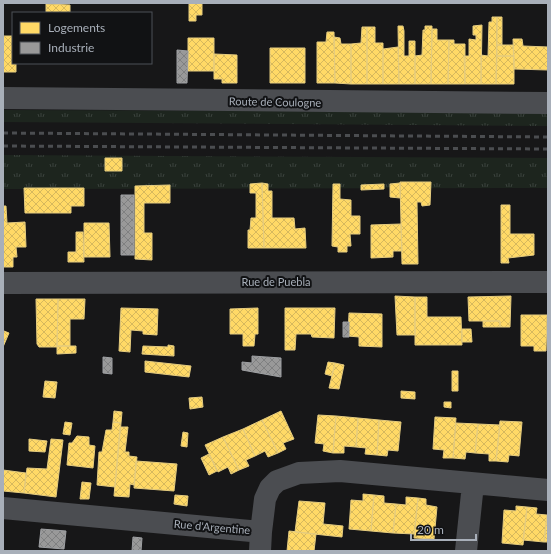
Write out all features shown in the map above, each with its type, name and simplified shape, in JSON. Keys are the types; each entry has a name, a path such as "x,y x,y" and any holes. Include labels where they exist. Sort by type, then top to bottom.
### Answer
{"street":[{"name":"Route de Coulogne","path":"3,98 548,103"},
{"name":"Rue de Puebla","path":"3,283 548,282"},
{"name":"Rue d'Argentine","path":"3,508 260,541 264,499 270,488 277,481 293,474 325,470 548,490"},
{"path":"466,551 473,484"}],"green space":[{"path":"3,110 548,112 548,126 3,122"},
{"path":"3,155 548,158 548,188 3,189"}],"building: Logements":[{"path":"189,3 202,3 202,15 196,15 196,21 189,21"},
{"path":"46,4 70,5 70,12 46,12"},
{"path":"492,17 497,17 496,84 481,84 481,55 488,56 489,22 492,22"},
{"path":"497,17 502,17 502,45 497,45"},
{"path":"482,25 481,84 465,84 464,56 469,56 469,39 476,40 476,35 473,35 473,26"},
{"path":"398,26 403,26 404,31 404,56 409,56 409,41 415,41 415,84 399,84"},
{"path":"425,26 432,26 431,84 415,84 415,56 422,55 423,30 425,30"},
{"path":"362,27 367,27 367,84 351,84 351,44 361,43"},
{"path":"367,27 375,27 375,43 383,43 383,84 367,84"},
{"path":"432,29 437,29 437,40 449,40 448,84 431,84"},
{"path":"327,32 334,32 335,83 317,83 317,42 326,42"},
{"path":"3,36 12,36 12,64 16,64 16,72 3,72"},
{"path":"334,37 340,38 341,44 351,44 351,84 335,83"},
{"path":"188,38 214,38 214,71 188,71"},
{"path":"513,39 522,39 523,46 548,47 548,70 514,69"},
{"path":"449,40 454,40 454,44 465,44 465,84 448,84"},
{"path":"497,45 513,45 514,56 497,56"},
{"path":"398,47 399,84 383,84 383,49"},
{"path":"270,48 305,48 305,83 270,83"},
{"path":"214,54 237,55 237,83 222,83 222,79 214,79"},
{"path":"497,56 514,56 514,84 496,84"},
{"path":"105,158 122,158 122,171 105,171"},
{"path":"400,182 431,182 430,205 422,206 421,202 417,202 418,264 402,264"},
{"path":"262,183 264,248 248,248 248,230 250,230 251,218 256,218 256,193 250,193 250,184"},
{"path":"262,183 268,184 268,191 272,191 272,218 294,218 295,229 305,228 306,248 264,248"},
{"path":"400,183 400,198 390,197 390,184"},
{"path":"333,184 340,184 340,199 351,200 351,216 360,216 360,234 350,234 351,246 347,246 347,252 338,252 338,247 332,246"},
{"path":"384,184 384,189 361,190 361,185"},
{"path":"170,185 170,203 144,203 144,233 152,233 152,260 135,259 135,186"},
{"path":"24,188 84,188 84,206 71,206 71,213 25,213"},
{"path":"501,205 510,205 510,234 534,234 534,255 508,258 509,263 501,263"},
{"path":"3,206 6,206 7,223 25,222 26,247 16,247 17,257 13,257 13,267 3,267"},
{"path":"84,223 109,223 110,257 84,257"},
{"path":"401,224 402,251 393,251 393,257 371,258 371,225"},
{"path":"76,232 83,232 84,262 68,262 68,252 76,252"},
{"path":"395,296 415,297 415,335 397,335"},
{"path":"511,296 510,327 500,327 500,321 469,321 468,297"},
{"path":"415,297 427,297 427,317 461,317 462,345 415,345"},
{"path":"36,299 58,299 57,347 39,347 37,344"},
{"path":"58,299 85,299 84,319 70,319 70,346 57,346"},
{"path":"121,308 158,309 157,335 143,334 143,331 131,330 130,352 119,351"},
{"path":"258,308 258,334 255,334 254,346 243,346 243,334 230,334 230,309"},
{"path":"285,308 335,308 334,338 312,337 311,334 296,334 295,350 285,350"},
{"path":"349,313 382,314 382,347 359,346 359,337 348,336"},
{"path":"521,315 547,315 546,351 534,351 534,346 521,346"},
{"path":"483,321 500,321 500,327 483,327"},
{"path":"462,329 471,329 472,342 462,342"},
{"path":"4,331 9,333 3,347 3,334"},
{"path":"168,345 174,346 174,356 142,354 143,346 168,347"},
{"path":"57,346 76,346 76,353 57,354"},
{"path":"145,361 191,366 189,377 145,372"},
{"path":"328,362 335,363 332,376 325,374"},
{"path":"335,363 344,365 339,389 329,388"},
{"path":"452,371 458,371 458,391 452,391"},
{"path":"45,381 57,382 55,398 43,397"},
{"path":"401,391 415,392 415,399 401,398"},
{"path":"202,397 203,407 190,409 189,398"},
{"path":"444,402 451,402 451,408 444,407"},
{"path":"114,411 122,412 121,423 113,422"},
{"path":"281,411 294,439 283,443 286,449 278,453 262,420"},
{"path":"318,415 336,416 333,453 323,451 324,444 315,443"},
{"path":"336,416 358,418 356,447 344,446 344,453 333,453"},
{"path":"435,417 456,418 453,458 443,458 444,450 433,449"},
{"path":"358,418 379,420 377,455 365,454 366,448 356,447"},
{"path":"262,420 278,453 268,457 265,451 255,456 243,429"},
{"path":"379,420 401,422 398,451 388,450 387,456 377,455"},
{"path":"500,421 522,422 519,456 509,455 508,462 496,461"},
{"path":"65,422 72,423 70,435 63,434"},
{"path":"113,422 121,423 115,487 97,485 99,452 102,452 106,430 112,430"},
{"path":"456,423 478,424 475,453 466,452 465,459 453,458"},
{"path":"478,424 500,425 496,461 489,461 489,454 475,453"},
{"path":"120,427 128,427 125,452 129,452 129,456 137,457 134,485 130,484 129,497 114,496"},
{"path":"243,429 255,456 246,460 249,466 239,470 223,437"},
{"path":"183,432 188,433 187,447 181,446"},
{"path":"77,436 89,437 89,445 95,446 93,468 67,465 69,443 72,443"},
{"path":"223,437 239,470 231,474 228,467 218,472 205,445"},
{"path":"29,439 47,441 45,452 29,451"},
{"path":"51,439 63,440 56,497 24,493 27,468 47,469"},
{"path":"209,454 217,471 209,475 201,458"},
{"path":"136,461 177,464 174,491 134,488"},
{"path":"3,470 26,473 24,493 3,491"},
{"path":"82,482 91,483 89,499 80,499"},
{"path":"363,494 374,495 371,531 349,529 351,500 363,501"},
{"path":"175,495 188,496 187,506 174,504"},
{"path":"374,495 384,496 384,503 396,504 393,533 371,531"},
{"path":"406,497 418,498 414,534 393,533 396,504 406,505"},
{"path":"418,498 426,499 426,505 437,507 434,539 414,538"},
{"path":"299,501 325,503 323,524 343,526 342,537 295,532"},
{"path":"516,506 527,507 523,545 502,543 504,510 516,511"},
{"path":"527,507 537,508 536,514 547,515 544,542 523,540"},
{"path":"547,515 548,542 544,542"},
{"path":"289,531 316,534 314,551 287,551"}],"building: Industrie":[{"path":"177,50 188,51 187,83 177,83"},
{"path":"121,195 134,195 134,255 121,255"},
{"path":"343,322 349,322 349,337 343,337"},
{"path":"252,356 281,358 281,377 242,370 242,362 252,363"},
{"path":"103,357 112,358 112,374 103,373"},
{"path":"41,529 66,531 64,549 39,547"},
{"path":"133,537 142,538 141,551 132,551"}],"railway":[{"path":"3,133 548,137"},
{"path":"3,146 548,149"}]}
